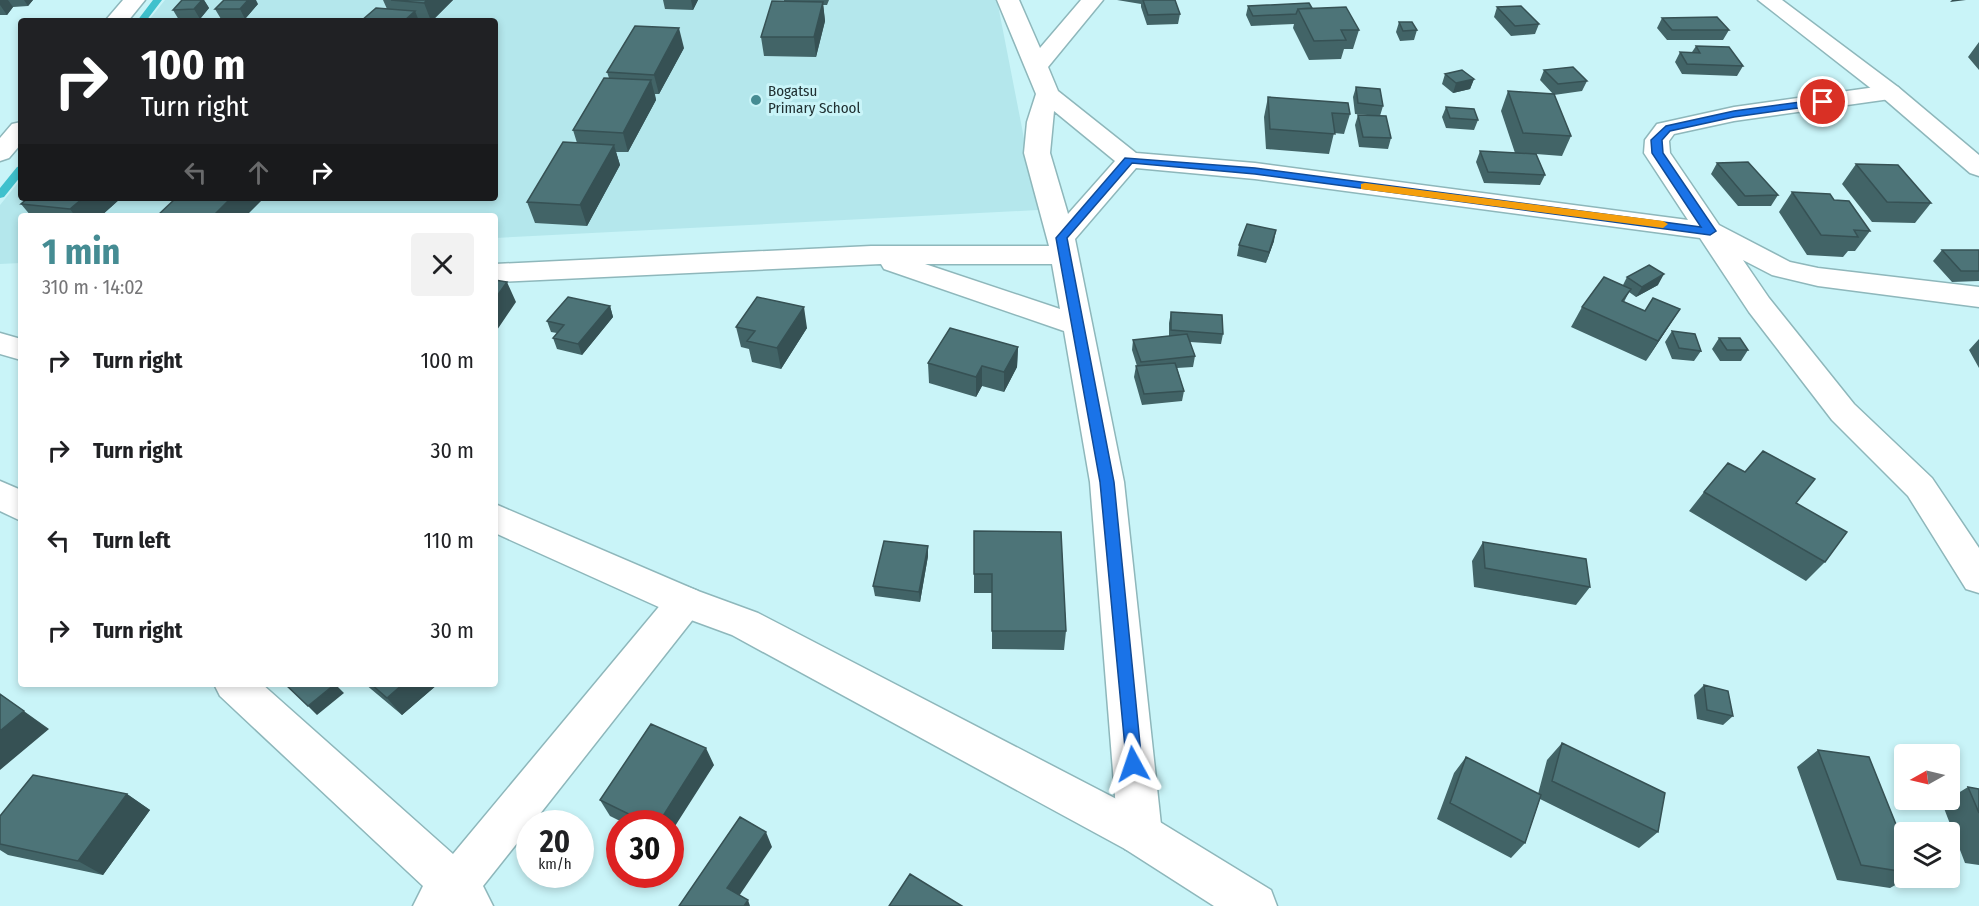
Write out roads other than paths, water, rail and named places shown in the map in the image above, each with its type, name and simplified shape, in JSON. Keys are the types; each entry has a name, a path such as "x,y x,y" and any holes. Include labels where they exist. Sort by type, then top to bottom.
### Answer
{"street":[{"path":"119,18 134,0"},
{"path":"1008,0 1048,94 1129,160 1255,171 1710,231 1782,269 1818,277 1979,297"},
{"path":"1037,65 1092,0"},
{"path":"1769,0 1890,92 1979,168"},
{"path":"1890,92 1734,114 1666,129 1657,140 1657,153 1759,305 1843,412 1920,487 1979,578"},
{"path":"1048,94 1039,123 1037,153 1063,246 1107,482 1140,834"},
{"path":"0,153 18,132"},
{"path":"498,273 1063,246 1129,160"},
{"path":"871,255 1077,325"},
{"path":"0,343 18,349"},
{"path":"0,494 18,505"},
{"path":"498,519 685,602 745,624 1140,834 1206,891 1256,906"},
{"path":"237,687 454,899 685,602"}],"waterway":[{"path":"143,18 158,0"},
{"path":"0,195 18,173"}],"place":[{"name":"Bogatsu Primary School","path":"756,100"}]}
